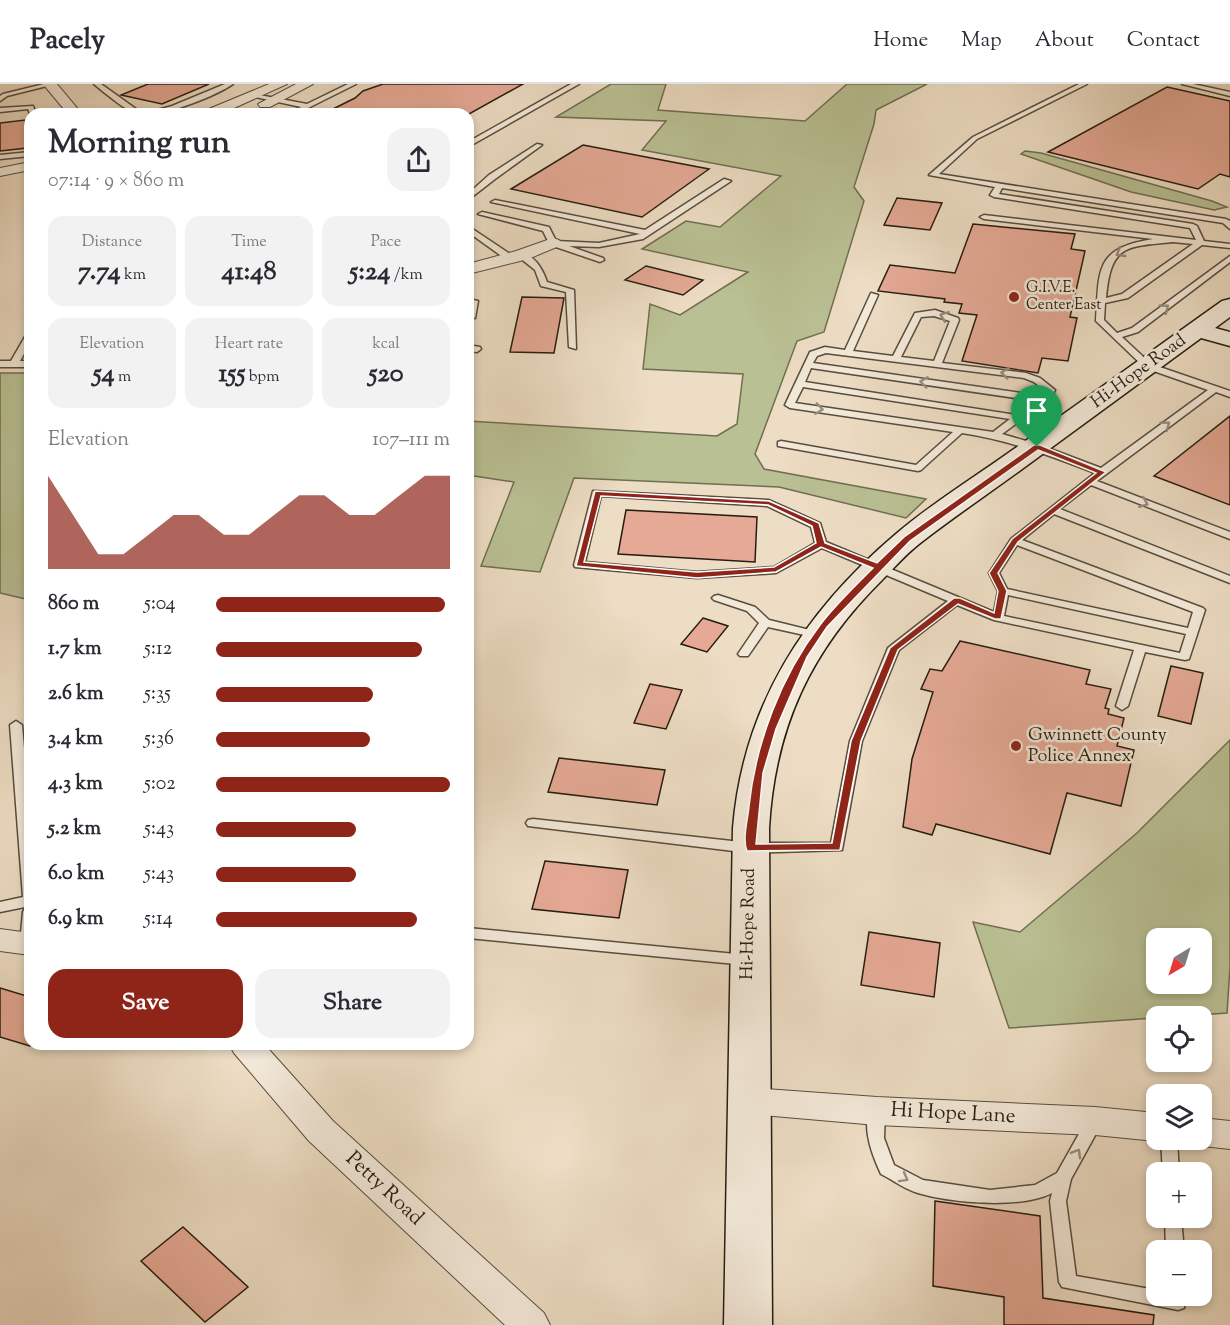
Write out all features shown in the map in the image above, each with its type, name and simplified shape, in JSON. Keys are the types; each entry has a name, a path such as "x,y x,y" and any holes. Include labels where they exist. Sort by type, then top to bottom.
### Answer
{"street":[{"path":"51,84 70,108"},
{"path":"224,108 280,84"},
{"path":"255,108 306,84"},
{"path":"0,172 24,167"},
{"path":"0,181 24,178"},
{"path":"474,268 516,257 553,243"},
{"name":"Hi-Hope Road","path":"748,1325 750,1101 747,960 750,848 758,773 771,729 803,657 818,635 878,567 907,539 1230,306"},
{"path":"1198,330 1230,339"},
{"name":"Petty Road","path":"250,1050 321,1131 531,1325"},
{"name":"Hi Hope Lane","path":"750,1101 877,1111 1095,1120 1146,1126"},
{"path":"1212,1133 1230,1136"}],"lane":[{"path":"0,99 4,95 51,84"},
{"path":"97,84 131,108"},
{"path":"174,108 230,84"},
{"path":"303,108 353,84"},
{"path":"474,142 576,84"},
{"path":"1084,84 975,138 933,175 1226,221 1230,227"},
{"path":"1185,84 1230,94"},
{"path":"254,96 307,106"},
{"path":"0,110 24,108"},
{"path":"474,193 492,177 539,145"},
{"path":"0,158 24,155"},
{"path":"553,243 608,244 640,237 727,181"},
{"path":"1000,185 994,195 1193,226 1201,242"},
{"path":"495,202 646,233"},
{"path":"482,214 546,229 553,243 600,260"},
{"path":"984,217 1230,246"},
{"path":"474,232 539,269 544,284 570,290 573,347"},
{"path":"1176,239 1121,249 1112,256 1107,266 1100,321 1148,366 1230,394"},
{"path":"1102,301 1125,296 1201,242"},
{"path":"1115,336 1135,330 1230,258"},
{"path":"848,353 874,295"},
{"path":"896,359 918,315 935,313 955,320 937,364"},
{"path":"14,364 24,346"},
{"path":"995,435 1048,396 1050,390 1037,380 1026,376 825,350 813,354 790,405 995,435 1037,447 1102,472"},
{"path":"0,364 24,363"},
{"path":"808,365 1044,399"},
{"path":"800,384 1019,418"},
{"path":"998,618 1003,591 994,573 1015,540 1089,481 1215,389"},
{"path":"781,444 918,468 960,430"},
{"path":"1089,481 1230,536"},
{"path":"597,493 769,503 816,525 821,544 776,570 697,575 579,565 597,493"},
{"path":"1053,510 1230,580"},
{"path":"821,544 998,618 1185,657 1199,610 1015,540"},
{"path":"1003,591 1192,632"},
{"path":"718,598 751,609 765,622 818,635"},
{"path":"533,823 750,848 837,847 856,741 894,648 957,600"},
{"path":"744,654 765,622"},
{"path":"1122,706 1140,648"},
{"path":"16,725 24,826"},
{"path":"0,907 24,902"},
{"path":"474,934 747,960"},
{"path":"877,1111 876,1138 887,1169 920,1187 990,1197 1038,1192 1063,1178"},
{"path":"1095,1120 1063,1178 1058,1201 1068,1282 1146,1296"}],"green space":[{"path":"611,84 666,84 658,110 805,121 847,84 927,84 876,110 874,124 854,187 864,201 824,332 797,341 755,454 764,469 926,499 906,518 779,487 574,478 540,572 481,566 514,482 474,476 474,421 717,436 737,424 743,374 643,369 650,304 680,315 748,272 642,249 686,221 720,227 781,176 642,150 666,121 556,117"},
{"path":"1025,151 1041,153 1227,207 1214,210 1131,192 1021,154"},
{"path":"0,373 24,373 24,599 0,593"},
{"path":"1230,740 1230,967 1227,1013 1212,1014 1212,1006 1146,1006 1146,1019 1009,1028 973,922 1020,932 1137,833"}],"building":[{"path":"148,84 209,84 162,104 121,95"},
{"path":"383,84 523,84 474,111 474,108 335,108 355,98 363,91"},
{"path":"1167,87 1230,101 1230,177 1220,174 1198,189 1048,152"},
{"path":"24,120 24,148 0,151 0,123"},
{"path":"583,145 709,169 642,217 511,189"},
{"path":"897,198 942,203 930,230 884,225"},
{"path":"973,224 1075,234 1071,249 1085,251 1070,317 1077,318 1068,361 1042,358 1038,373 962,361 977,315 959,313 962,304 944,302 945,299 878,291 890,265 955,273"},
{"path":"646,266 703,280 683,295 625,280"},
{"path":"522,297 564,298 554,353 510,352"},
{"path":"1230,416 1230,505 1154,476"},
{"path":"626,510 757,517 755,562 618,554"},
{"path":"703,618 728,626 707,652 681,644"},
{"name":"Gwinnett County Police Annex","path":"960,641 1090,670 1086,684 1111,689 1105,708 1109,709 1108,714 1124,718 1117,746 1134,750 1121,806 1067,793 1050,854 936,824 932,835 903,827 912,759 933,692 921,689 930,669 942,671"},
{"path":"1171,666 1203,673 1191,724 1158,716"},
{"path":"650,684 682,690 666,729 634,723"},
{"path":"559,758 665,770 657,805 548,792"},
{"path":"545,861 628,870 619,918 532,909"},
{"path":"869,932 940,943 934,997 861,985"},
{"path":"0,988 24,995 24,1044 0,1037"},
{"path":"935,1201 1040,1216 1043,1298 1154,1315 1153,1325 1004,1325 1004,1297 933,1286"},
{"path":"183,1227 248,1287 205,1322 141,1261"}],"place":[{"name":"G.I.V.E. Center East","path":"1014,297"},
{"name":"Gwinnett County Police Annex","path":"1016,746"}],"route":[{"path":"1037,447 907,539 878,567 821,544 816,525 769,503 597,493 579,565 697,575 776,570 821,544 878,567 824,626 803,657 786,692 771,729 758,773 750,848 837,847 856,741 894,648 957,600 998,618 1003,591 994,573 1015,540 1102,472 1037,447"}]}
